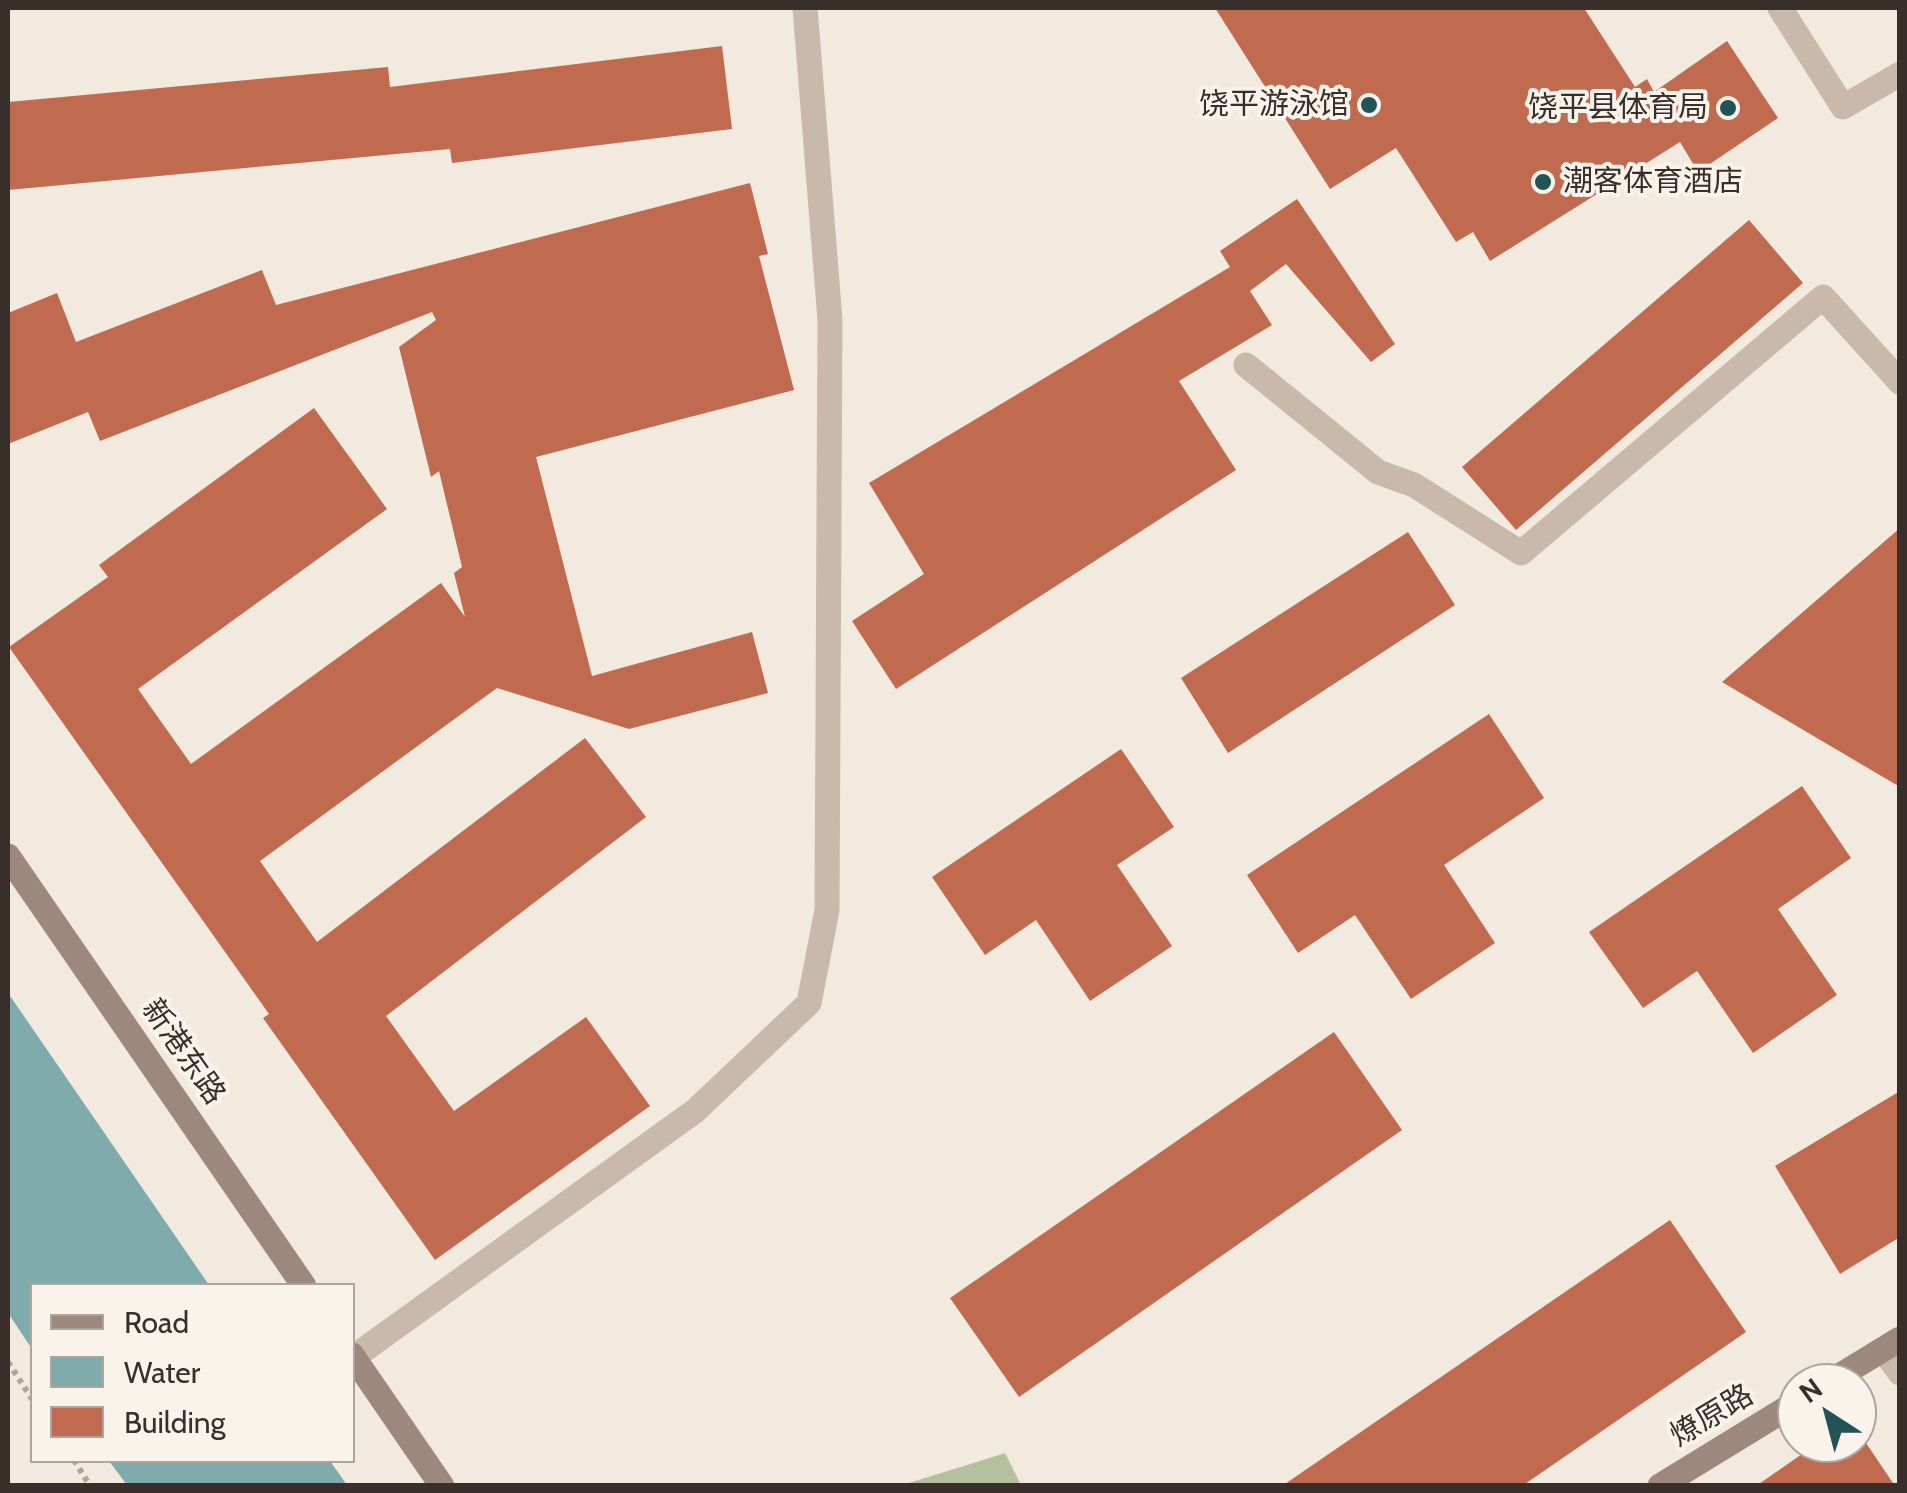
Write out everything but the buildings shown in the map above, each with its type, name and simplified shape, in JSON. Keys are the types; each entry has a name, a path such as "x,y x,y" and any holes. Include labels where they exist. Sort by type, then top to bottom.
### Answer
{"main road":[{"name":"新港东路","path":"8,856 302,1283"},
{"path":"1860,1363 1891,1344"},
{"path":"355,1359 442,1486"},
{"name":"燎原路","path":"1660,1486 1777,1414"}],"street":[{"path":"355,1355 695,1111 809,1003 827,910 830,320 806,8"},
{"path":"1780,8 1843,107 1900,74"},
{"path":"1246,366 1378,472 1414,486 1521,553 1823,297 1900,382"},
{"path":"1891,1344 1900,1372"}],"path":[{"path":"8,1362 30,1397"},
{"path":"76,1463 90,1486"}],"green space":[{"path":"1005,1453 1021,1485 902,1485 980,1461"}],"water":[{"path":"8,993 208,1283 30,1283 30,1346 8,1313"},
{"path":"110,1463 331,1463 347,1485 127,1485"}],"place":[{"name":"饶平游泳馆","path":"1369,105"},
{"name":"饶平县体育局","path":"1728,108"},
{"name":"潮客体育酒店","path":"1543,182"}]}
